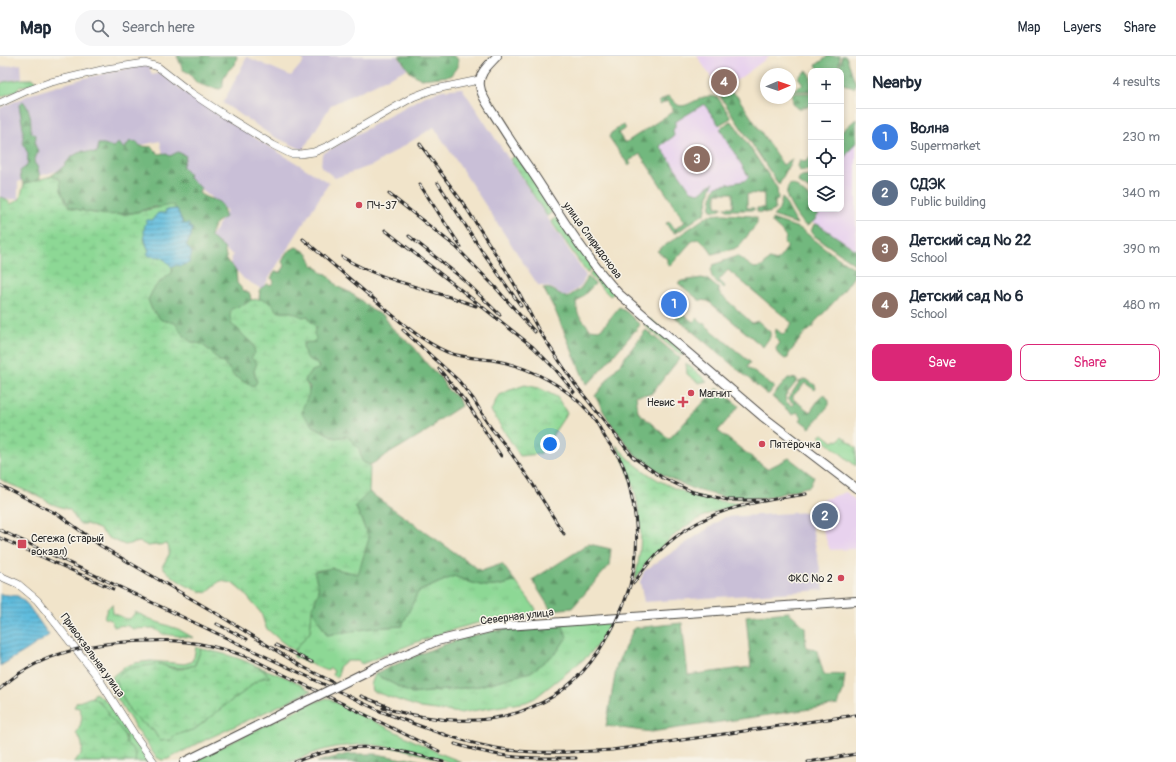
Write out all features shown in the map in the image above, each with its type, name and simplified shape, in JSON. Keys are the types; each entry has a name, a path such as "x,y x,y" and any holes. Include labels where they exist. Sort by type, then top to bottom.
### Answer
{"street":[{"path":"0,103 26,90 50,82 106,68 145,63 158,67 190,92 250,132 291,154 300,154 314,152 328,146 413,97 431,90 479,80 481,74 497,56"},
{"name":"улица Спиридонова","path":"479,80 483,96 509,139 597,269 618,293 762,416 804,446 856,488"},
{"name":"Привокзальная улица","path":"0,576 18,584 37,600 97,676 134,734 154,762"},
{"name":"Северная улица","path":"184,762 376,667 436,641 494,627 856,601"}],"shaded area":[{"path":"300,56 398,56 407,69 331,105 303,150 271,135 223,103 247,57 291,76 304,61"},
{"path":"697,56 770,56 721,92"},
{"path":"21,64 22,78 0,82 0,67"},
{"path":"139,66 149,66 152,75 161,73 187,94 226,120 329,183 262,289 244,279 230,263 233,255 209,240 227,211 164,158 160,141 66,162 67,168 18,182 18,199 0,200 0,108 31,94 85,78"},
{"path":"462,88 586,276 580,287 566,297 551,288 538,285 434,127 373,165 335,178 321,167 322,154 426,95 443,90"},
{"path":"704,98 752,176 745,183 711,188 705,208 641,142"},
{"path":"856,136 856,253 801,215 808,205 808,212 844,212 844,154"},
{"path":"846,492 856,501 856,549 830,550 813,503"},
{"path":"809,512 824,590 644,602 640,582 644,571 725,517"}],"green space":[{"path":"177,56 237,56 235,65 226,74 223,80 223,87 220,89 197,83 188,73 183,70"},
{"path":"399,56 453,56 458,59 458,67 450,76 421,79 410,72"},
{"path":"840,56 838,68 818,68 816,65 827,57"},
{"path":"842,56 846,56 856,84 854,88 844,84 844,68 840,68"},
{"path":"807,70 808,91 796,91 796,88 803,84 798,77"},
{"path":"33,79 36,82 32,85 21,86 16,91 0,97 0,84 3,82"},
{"path":"731,92 737,96 783,165 792,159 779,185 720,96"},
{"path":"796,93 808,93 808,106 798,109 795,106"},
{"path":"668,96 678,105 682,106 707,96 718,98 731,118 719,125 704,104 675,122 675,127 673,130 674,136 660,146 691,191 699,193 714,182 711,187 705,213 675,233 671,231 666,223 670,222 675,229 685,222 640,154 629,161 631,164 629,166 609,137 611,133 623,125 626,128 618,133 625,143 674,111 667,101 660,105 659,102"},
{"path":"23,101 26,104 31,119 31,132 36,135 35,145 38,151 34,162 38,168 40,178 33,182 24,184 21,179 20,171 27,166 28,154 23,143 23,128 19,105"},
{"path":"856,119 856,142 844,158 844,140 844,129"},
{"path":"730,121 735,125 777,188 778,199 775,202 775,210 769,213 757,212 757,208 764,208 764,193 747,194 747,208 754,208 754,210 727,210 725,207 733,207 733,193 716,193 716,207 723,207 717,211 710,209 716,186 744,181 749,177 720,129"},
{"path":"130,141 137,142 140,146 152,147 159,154 164,153 170,156 178,152 186,156 182,167 188,173 189,178 201,188 199,193 216,200 222,205 225,217 212,229 211,237 224,248 227,261 236,270 237,283 243,290 250,294 251,300 244,305 238,306 233,325 253,344 258,363 254,371 257,382 253,387 234,376 226,365 219,361 201,344 191,342 182,334 175,323 161,320 152,310 148,300 150,295 157,284 172,273 172,267 177,265 191,236 189,227 183,224 177,209 154,207 132,213 109,215 82,211 69,207 61,191 60,179 51,176 63,167 71,157 82,151 97,153 98,144 113,147 119,143 124,149"},
{"path":"518,153 555,210 547,216 510,159"},
{"path":"800,160 805,162 808,160 808,170 800,171 798,166"},
{"path":"51,176 60,179 61,191 69,207 93,213 117,215 173,205 177,209 166,210 166,213 144,239 149,251 154,256 162,257 172,267 172,273 157,284 150,295 148,300 152,310 161,320 175,323 182,334 191,342 201,344 219,361 226,365 234,376 253,387 257,382 254,371 257,363 251,358 255,353 253,344 232,325 230,317 231,309 244,305 251,300 259,299 273,304 275,309 279,312 291,312 303,317 308,316 316,327 314,333 316,339 313,342 303,343 306,356 308,359 317,364 319,369 310,372 306,378 305,381 309,390 302,414 313,426 335,438 347,436 359,449 362,462 370,465 369,492 355,506 369,538 358,574 332,568 314,571 319,591 312,609 310,632 294,651 266,628 261,613 244,593 232,583 220,581 206,593 187,586 171,575 162,566 169,553 167,544 148,546 140,542 125,545 109,538 99,529 86,524 79,524 70,510 52,504 0,479 0,197 4,198 11,204 20,199 24,184"},
{"path":"808,176 808,189 798,182 801,177"},
{"path":"792,184 796,186 808,196 808,212 820,212 814,221 807,226 804,225 799,218 787,197 789,185"},
{"path":"782,197 797,224 773,216 779,210"},
{"path":"724,214 752,216 757,218 757,224 739,246 734,249 712,254 709,248 699,239 693,240 670,266 667,264 667,259 657,251 709,215"},
{"path":"558,216 593,266 587,273 551,221"},
{"path":"772,219 801,229 835,256 856,269 851,281 815,322 812,328 803,335 789,354 788,358 785,359 777,353 776,348 780,343 775,338 776,329 783,335 792,323 728,270 719,280 725,286 724,288 715,281 711,273 713,265 737,256 754,268 762,267 769,259 777,261 787,246 784,243 786,238 772,223"},
{"path":"816,224 856,250 856,265 813,235 811,232 813,226"},
{"path":"296,247 307,253 312,265 316,266 322,273 327,274 338,287 347,291 372,310 384,316 392,328 414,347 427,364 440,377 447,389 458,398 461,406 436,422 432,428 370,465 362,462 359,449 347,436 335,438 313,426 301,414 302,407 307,398 310,387 305,381 306,378 310,373 319,368 317,364 308,359 304,350 303,343 313,342 315,327 308,316 303,317 291,312 279,312 273,305 259,299 260,289 267,284 271,285 274,281 271,278 275,272 281,272 285,266 282,262 287,252"},
{"path":"594,268 614,293 610,296 589,275"},
{"path":"588,277 595,284 576,303 578,314 590,329 599,330 619,307 628,313 640,325 593,379 586,384 555,310 543,288 551,289 567,298 581,288"},
{"path":"702,278 708,280 719,289 719,293 752,323 758,321 770,332 770,337 763,347 708,301 699,300 678,283"},
{"path":"678,310 693,322 697,318 750,362 747,367 774,387 769,394 767,394 674,316"},
{"path":"650,319 687,349 682,356 644,325"},
{"path":"646,330 680,358 651,394 636,395 638,412 669,439 717,388 739,406 718,431 767,469 789,458 814,477 810,486 766,498 728,498 693,489 663,475 635,455 609,421 595,396"},
{"path":"686,363 707,381 699,383 687,374"},
{"path":"788,378 797,379 785,396 786,402 792,406 794,404 788,399 800,381 806,379 815,385 815,390 805,383 793,396 793,399 810,412 822,395 825,395 829,401 829,405 810,428 800,420 802,417 797,412 793,415 772,397"},
{"path":"525,385 539,388 557,397 567,413 540,454 520,456 491,411 498,396"},
{"path":"823,434 833,442 836,440 838,441 842,436 856,448 856,466 819,436"},
{"path":"616,445 629,459 643,470 674,488 708,499 744,504 711,513 688,525 658,550 634,581 640,545 641,528 639,511 630,478"},
{"path":"369,492 481,571 502,564 515,581 498,586 484,586 454,576 418,592 402,626 372,628 327,635 312,609 319,591 314,571 332,568 358,574 369,538 355,505"},
{"path":"589,544 611,549 609,566 572,608 551,610 532,580"},
{"path":"454,576 484,586 498,586 515,581 536,609 534,615 486,621 456,629 362,664 358,661 346,661 339,667 339,675 337,677 332,675 334,671 330,668 327,671 294,657 294,651 310,632 312,609 327,635 372,628 401,626 418,592"},
{"path":"112,604 113,613 122,617 128,619 133,616 135,612 157,622 178,629 194,638 163,634 153,628 133,629 124,625 114,627 111,620 104,618 107,609"},
{"path":"789,612 805,627 806,647 817,651 824,675 845,674 843,691 838,705 651,732 606,726 617,664 634,628 682,623 688,675 751,667 746,616"},
{"path":"611,620 603,638 589,655 535,698 526,702 460,713 421,708 372,691 371,685 375,674 412,694 479,686 502,680 562,623"},
{"path":"562,623 567,637 557,652 531,672 479,686 412,694 375,674 434,648 482,633 528,626"},
{"path":"196,647 201,649 195,665 178,668 160,664 120,692 130,711 153,730 158,738 171,740 176,735 195,729 248,689 252,684 262,678 269,677 266,672 254,665 293,680 311,691 207,739 168,759 162,760 156,757 114,693 111,684 113,676 124,667 135,663 151,661 184,664 191,662 194,657"},
{"path":"201,649 228,655 248,662 270,677 262,678 252,684 248,689 195,729 176,735 171,740 160,741 153,730 138,720 130,711 120,692 116,680 121,672 134,667 160,664 171,668 182,669 195,665"},
{"path":"95,693 109,704 151,762 135,762 134,753 126,743 126,737 108,716 100,702 92,697"},
{"path":"92,697 108,711 108,716 122,732 126,739 126,743 135,753 135,762 73,762 81,755 82,749 81,741 76,734 82,718 81,711 79,708 74,707 77,702"},
{"path":"327,698 439,753 462,762 450,762 402,749 367,744 335,747 316,752 291,762 191,762 309,704"},
{"path":"348,754 377,754 402,759 410,758 424,762 317,762"}],"water":[{"path":"177,209 183,224 189,224 189,227 192,228 191,236 186,245 192,253 189,263 172,267 162,257 149,256 147,253 149,251 144,231 147,220 152,220 158,213 165,213 166,210"},
{"path":"0,594 18,596 27,604 49,635 0,666"}],"railway":[{"path":"420,144 465,206 516,287 538,329 574,383 633,457 663,478 693,492 728,500 766,500"},
{"path":"438,183 482,251 521,306"},
{"path":"420,185 461,247"},
{"path":"389,194 456,247 495,287 535,332"},
{"path":"385,230 533,347 556,370 574,392"},
{"path":"409,236 463,279 500,315"},
{"path":"303,239 371,297"},
{"path":"342,257 374,273 476,306"},
{"path":"368,294 405,326 436,347 458,356 492,360 520,367 549,380 574,398 595,420 623,465 635,514 637,533 634,569 630,587 616,622 599,650 584,670 565,688 555,695 544,702 514,714 477,720 439,719 402,713 383,708"},
{"path":"403,330 458,380 474,400 491,428 530,480 564,534"},
{"path":"439,369 469,406 501,456"},
{"path":"0,485 59,515 101,546 219,615 301,666 333,682"},
{"path":"634,583 649,563 666,545 685,530 707,518 730,509 768,500 806,494"},
{"path":"0,530 380,711 475,744 521,751 573,752 612,750 856,715"},
{"path":"0,538 113,589"},
{"path":"217,624 247,639"},
{"path":"0,689 15,676 32,666 49,658 87,647 146,641 196,643 223,649 250,658 439,751"},
{"path":"276,645 312,662"},
{"path":"361,696 389,707"},
{"path":"455,744 487,753 507,756 533,758 576,758"},
{"path":"295,762 334,750 369,747 404,752 443,762"},
{"path":"808,762 856,754"}],"place":[{"name":"Детский сад № 6","path":"724,82"},
{"name":"Детский сад № 22","path":"697,159"},
{"name":"ПЧ-37","path":"359,205"},
{"name":"Волна","path":"674,304"},
{"name":"Магнит","path":"691,393"},
{"name":"Невис","path":"683,402"},
{"name":"Пятёрочка","path":"762,444"},
{"name":"СДЭК","path":"825,516"},
{"name":"Сегежа (старый вокзал)","path":"22,544"},
{"name":"ФКС № 2","path":"841,578"}]}
